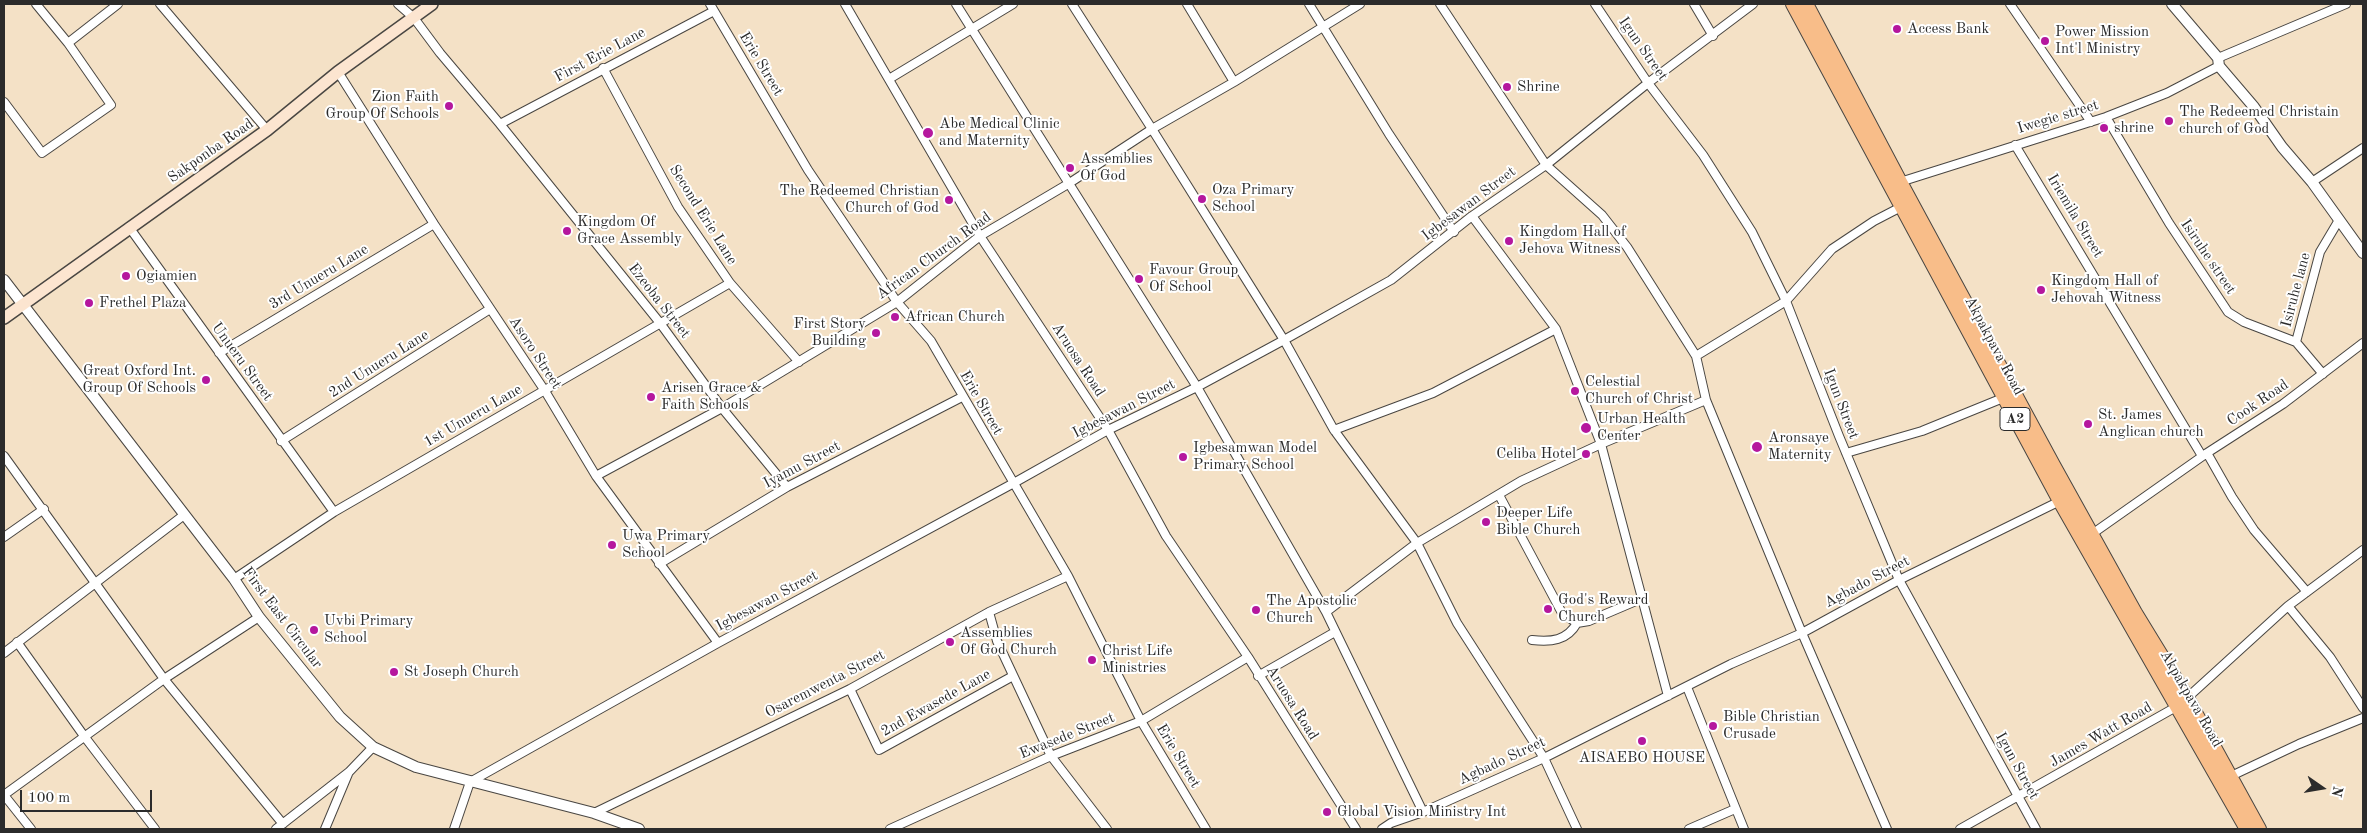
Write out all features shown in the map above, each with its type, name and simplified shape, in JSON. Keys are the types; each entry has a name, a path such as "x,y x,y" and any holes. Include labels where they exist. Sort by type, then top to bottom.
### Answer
{"highway":[{"name":"Akpakpava Road","path":"1793,4 2060,501 2229,777 2258,829"},
{"name":"Akpakpava Road","path":"1806,4 1900,182 2135,613 2247,829"}],"main road":[{"name":"Sakponba Road","path":"4,318 128,227 267,130 338,72 432,4"}],"street":[{"path":"4,102 42,153 111,104 68,43 36,4"},
{"path":"68,43 118,4"},
{"path":"160,4 267,130"},
{"name":"Ezeoba Street","path":"398,4 414,18 500,124 660,323 722,408 787,487"},
{"name":"Aruosa Road","path":"845,4 980,236 1108,430 1166,536 1248,657 1258,676 1356,829"},
{"path":"956,4 1198,387 1326,612 1423,812"},
{"path":"889,80 1013,4"},
{"path":"1072,4 1284,340 1334,430 1417,543 1457,623 1544,758 1577,829"},
{"path":"1186,4 1234,82"},
{"path":"1309,4 1389,134 1454,232"},
{"name":"African Church Road","path":"596,476 722,408 897,302 980,236 1068,184 1152,129 1234,82 1360,4"},
{"path":"1440,4 1546,165 1607,221 1627,247 1696,356 1706,400 1802,633 1887,829"},
{"name":"Igun Street","path":"1595,4 1648,82 1703,156 1747,224 1786,301 1899,580 2036,829"},
{"path":"1694,4 1713,36"},
{"name":"Igbesawan Street","path":"470,782 718,642 1012,484 1108,430 1198,387 1390,280 1454,232 1472,216 1546,165 1648,82 1713,36 1753,4"},
{"path":"2010,4 2091,122"},
{"path":"2172,4 2254,107 2282,148 2312,182 2363,253"},
{"name":"Iwegie street","path":"1900,182 2091,122 2167,93 2218,62 2346,4"},
{"name":"First Erie Lane","path":"500,124 712,8"},
{"name":"Erie Street","path":"712,8 808,170 897,302 931,341 1012,484 1068,576 1141,721 1206,829"},
{"name":"Second Erie Lane","path":"603,68 678,207 730,283 799,362"},
{"name":"Asoro Street","path":"338,72 434,224 545,391 596,476 718,642"},
{"name":"Isiruhe street","path":"2106,117 2169,223 2228,312 2244,322 2296,342 2323,374"},
{"name":"Iriemila Street","path":"2015,145 2232,497 2254,530 2307,592"},
{"path":"2312,182 2363,148"},
{"path":"1696,356 1786,301 1832,249 1874,220 1901,207"},
{"path":"1472,216 1556,328 1602,444 1668,696"},
{"name":"Isiruhe lane","path":"2296,342 2320,252 2339,220"},
{"name":"3rd Unueru Lane","path":"219,353 434,224"},
{"name":"Unueru Street","path":"128,227 334,512"},
{"name":"First East Circular","path":"4,280 234,579 259,617 340,717 373,747 416,767 594,813 633,828"},
{"name":"1st Unueru Lane","path":"234,579 334,512 730,283"},
{"name":"2nd Unueru Lane","path":"281,441 490,310"},
{"path":"1334,430 1433,393 1556,328"},
{"name":"Cook Road","path":"2092,534 2205,455 2283,404 2363,344"},
{"name":"Iyamu Street","path":"659,564 787,487 962,397"},
{"path":"1846,453 1922,431 2003,398"},
{"path":"1326,612 1417,543 1521,481 1706,400"},
{"path":"4,456 44,509 164,679 283,824"},
{"path":"1499,495 1562,613 1577,623 1589,621 1643,598"},
{"name":"Agbado Street","path":"1382,829 1391,823 1423,812 1544,758 1731,664 1802,633 1899,580 2060,501"},
{"path":"4,537 44,509"},
{"path":"4,653 184,514"},
{"name":"James Watt Road","path":"1960,829 2018,798 2182,703 2288,606 2363,550"},
{"name":"Osaremwenta Street","path":"594,813 850,689 989,612 1068,576"},
{"path":"2288,606 2330,657 2363,708"},
{"path":"989,612 997,641 1051,756 1107,829"},
{"path":"31,829 4,795 164,679 259,617"},
{"path":"1532,640 1555,642 1573,630 1577,623"},
{"path":"1258,676 1335,632"},
{"path":"17,642 84,736 154,829"},
{"name":"Ewasede Street","path":"890,829 1051,756 1141,721 1248,657"},
{"name":"2nd Ewasede Lane","path":"850,689 879,750 1013,676"},
{"path":"1687,687 1744,829"},
{"path":"2229,777 2298,744 2363,718"},
{"path":"276,829 349,772 373,747"},
{"path":"325,829 349,772"},
{"path":"454,829 470,782"},
{"path":"1689,829 1735,809"}],"place":[{"name":"Access Bank","path":"1897,29"},
{"name":"Power Mission Int'l Ministry","path":"2045,41"},
{"name":"Shrine","path":"1507,87"},
{"name":"Zion Faith Group Of Schools","path":"449,106"},
{"name":"The Redeemed Christain church of God","path":"2169,121"},
{"name":"shrine","path":"2104,128"},
{"name":"Abe Medical Clinic and Maternity","path":"928,133"},
{"name":"Assemblies Of God","path":"1070,168"},
{"name":"Oza Primary School","path":"1202,199"},
{"name":"The Redeemed Christian Church of God","path":"949,200"},
{"name":"Kingdom Of Grace Assembly","path":"567,231"},
{"name":"Kingdom Hall of Jehova Witness","path":"1509,241"},
{"name":"Ogiamien","path":"126,276"},
{"name":"Favour Group Of School","path":"1139,279"},
{"name":"Kingdom Hall of Jehovah Witness","path":"2041,290"},
{"name":"Frethel Plaza","path":"89,303"},
{"name":"African Church","path":"895,317"},
{"name":"First Story Building","path":"876,333"},
{"name":"Great Oxford Int. Group Of Schools","path":"206,380"},
{"name":"Celestial Church of Christ","path":"1575,391"},
{"name":"Arisen Grace & Faith Schools","path":"651,397"},
{"name":"St. James Anglican church","path":"2088,424"},
{"name":"Urban Health Center","path":"1586,428"},
{"name":"Aronsaye Maternity","path":"1757,447"},
{"name":"Celiba Hotel","path":"1586,454"},
{"name":"Igbesamwan Model Primary School","path":"1183,457"},
{"name":"Deeper Life Bible Church","path":"1486,522"},
{"name":"Uwa Primary School","path":"612,545"},
{"name":"God's Reward Church","path":"1548,609"},
{"name":"The Apostolic Church","path":"1256,610"},
{"name":"Uvbi Primary School","path":"314,630"},
{"name":"Assemblies Of God Church","path":"950,642"},
{"name":"Christ Life Ministries","path":"1092,660"},
{"name":"St Joseph Church","path":"394,672"},
{"name":"Bible Christian Crusade","path":"1713,726"},
{"name":"AISAEBO HOUSE","path":"1642,741"},
{"name":"Global Vision Ministry Int","path":"1327,812"}]}
